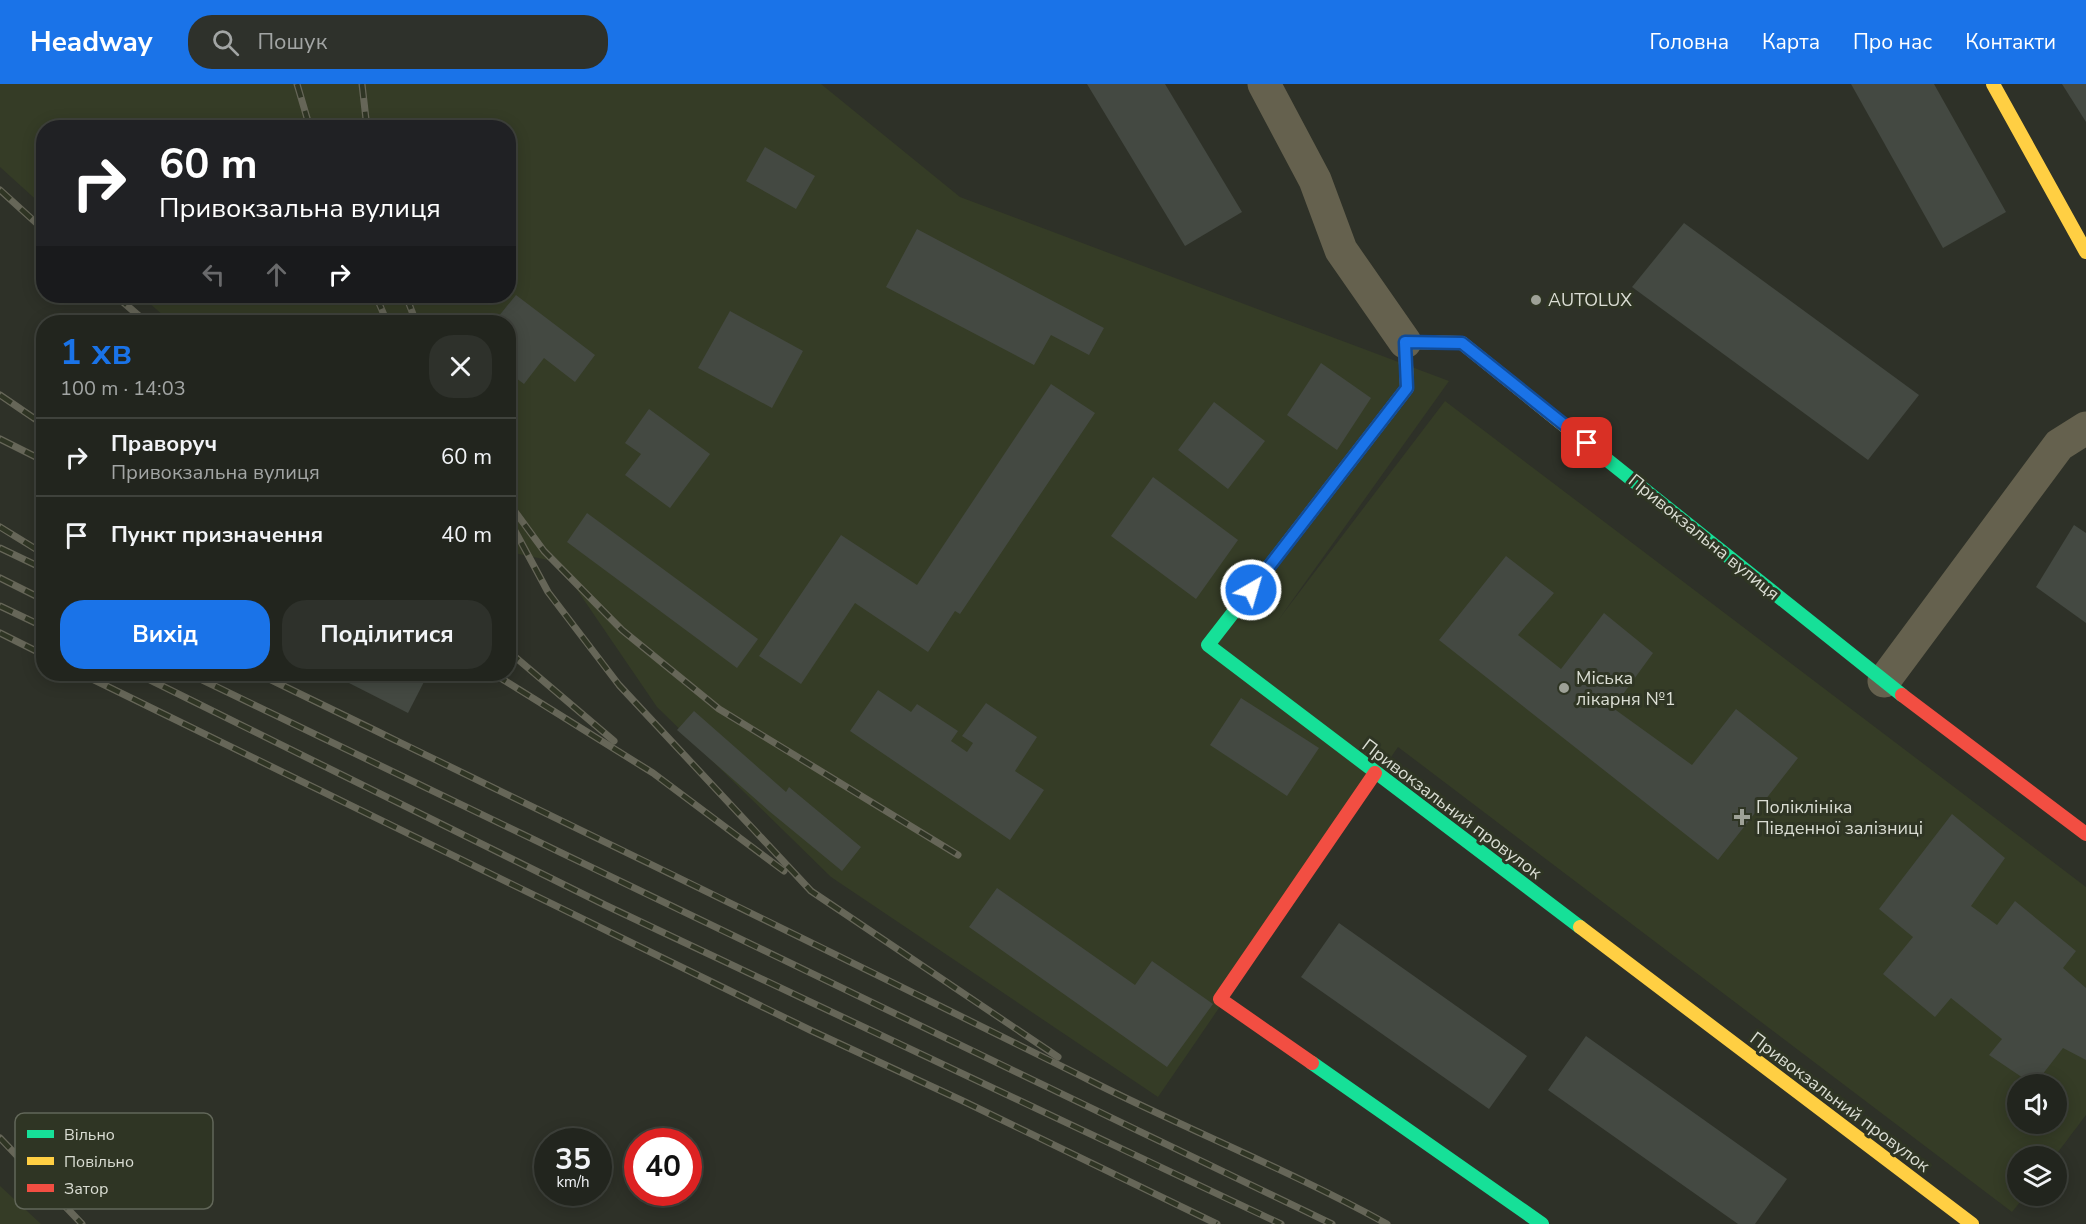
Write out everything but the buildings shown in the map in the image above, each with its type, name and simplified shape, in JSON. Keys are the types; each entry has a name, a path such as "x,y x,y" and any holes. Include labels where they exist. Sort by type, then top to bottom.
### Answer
{"street":[{"path":"1264,84 1315,180 1341,250 1405,342"},
{"path":"1993,84 2086,252"},
{"name":"Привокзальна вулиця","path":"1405,342 1462,343 1884,681 2086,834"},
{"name":"Привокзальний провулок","path":"1405,342 1407,388 1208,645 1972,1224"},
{"path":"1884,681 2060,445 2086,428"},
{"path":"1375,773 1220,999 1542,1224"}],"shaded area":[{"path":"0,84 821,84 960,197 1449,381 1279,619 1445,401 2086,887 2086,1115 2063,1146 2007,1146 2007,1206 2017,1206 2012,1212 1398,747 1158,1097 831,877 657,707 558,562 516,553 516,315 163,315 149,303 516,303 516,120 36,120 36,200 0,167"},
{"path":"0,1186 15,1200 15,1209 25,1209 41,1224 0,1224"}],"railway":[{"path":"297,84 308,120"},
{"path":"362,84 366,120"},
{"path":"0,190 36,223"},
{"path":"124,303 138,315"},
{"path":"379,303 384,315"},
{"path":"409,303 413,315"},
{"path":"0,395 36,420"},
{"path":"0,439 36,457"},
{"path":"516,513 544,551 622,630 719,709 958,855"},
{"path":"0,527 36,549"},
{"path":"516,533 548,592 619,685 811,891 1058,1057"},
{"path":"0,548 36,565"},
{"path":"0,578 36,596"},
{"path":"0,606 36,623"},
{"path":"0,633 36,651"},
{"path":"516,658 614,741"},
{"path":"96,681 810,1030 1217,1224"},
{"path":"152,681 605,905 1281,1224"},
{"path":"205,681 1332,1224"},
{"path":"273,681 784,929 1133,1102 1316,1187 1387,1224"},
{"path":"505,681 653,773 784,871"},
{"path":"0,1138 15,1154"},
{"path":"68,1209 82,1224"}],"traffic: fast":[{"path":"1586,443 1902,695"},
{"path":"1288,542 1208,645 1580,927"},
{"path":"1312,1063 1542,1224"}],"traffic: slow":[{"path":"1993,84 2086,252"},
{"path":"1288,542 1407,388 1405,342 1462,343 1586,443"},
{"path":"1580,927 1972,1224"}],"traffic: jam":[{"path":"1902,695 2086,834"},
{"path":"1312,1063 1220,999 1375,773"}],"place":[{"name":"AUTOLUX","path":"1536,300"},
{"name":"Міська лікарня №1","path":"1564,688"},
{"name":"Поліклініка Південної залізниці","path":"1742,817"}],"route":[{"path":"1251,590 1407,388 1405,342 1462,343 1587,443"}]}
